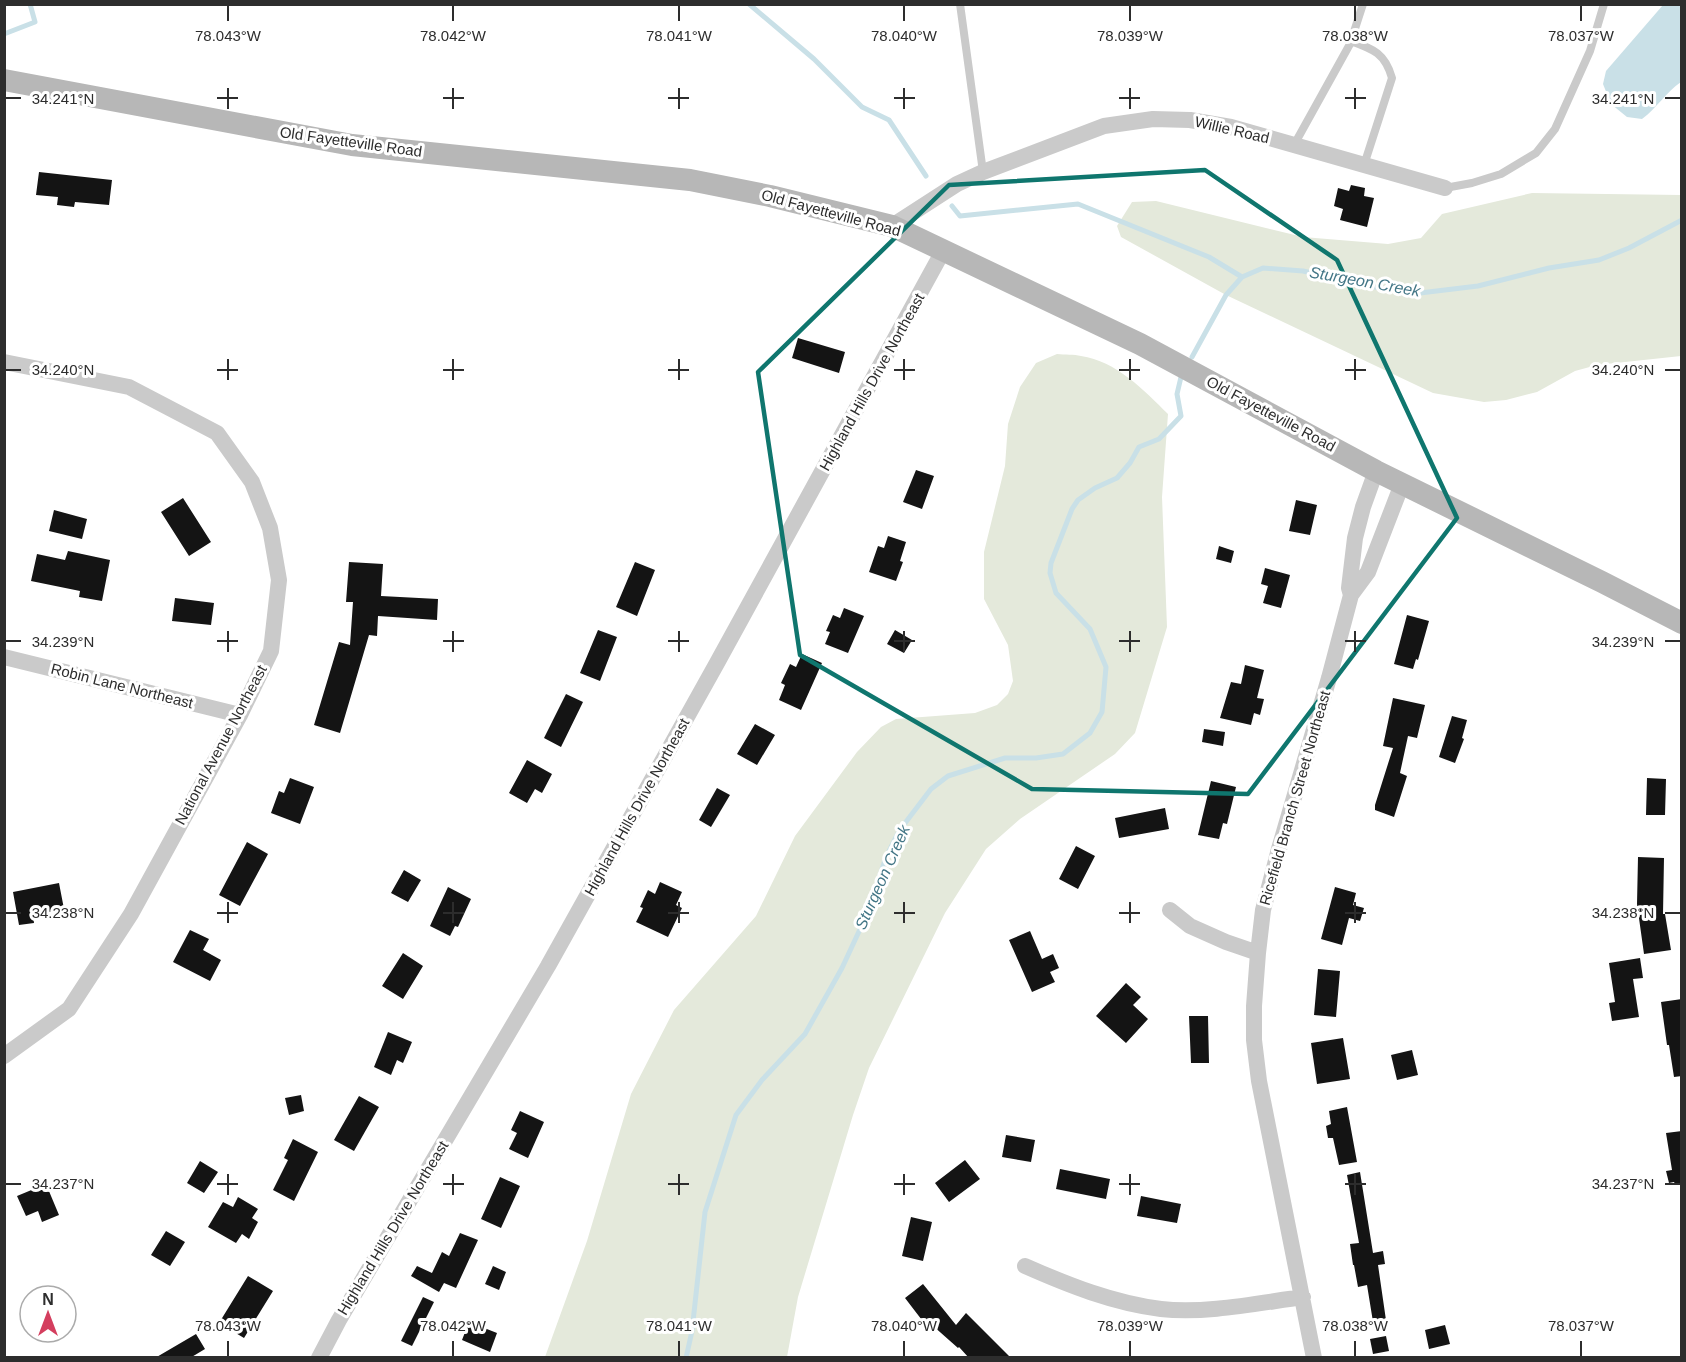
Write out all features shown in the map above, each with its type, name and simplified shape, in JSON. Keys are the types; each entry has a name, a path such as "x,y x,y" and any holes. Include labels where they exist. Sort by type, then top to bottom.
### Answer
{"street":[{"name":"Old Fayetteville Road","path":"4,80 352,145 690,180 770,195 892,226 1140,344 1401,484 1682,622"},
{"name":"Willie Road","path":"892,226 957,184 983,172 1104,126 1153,119 1190,120 1231,127 1445,188"},
{"name":"Highland Hills Drive Northeast","path":"319,1358 339,1320 548,966 723,653 943,251"},
{"name":"National Avenue Northeast","path":"4,362 129,387 216,433 252,482 270,528 279,580 271,651 240,715 131,914 69,1009 7,1047"},
{"name":"Ricefield Branch Street Northeast","path":"1352,595 1349,588 1355,538 1376,471"},
{"name":"Ricefield Branch Street Northeast","path":"1314,1358 1258,1080 1254,1040 1258,953 1263,910 1276,859 1352,595 1368,572 1401,484"},
{"name":"Robin Lane Northeast","path":"4,657 240,715"},
{"path":"1170,910 1190,926 1258,953"},
{"path":"1024,1266 1121,1302 1162,1309 1208,1309 1303,1297"}],"lane":[{"path":"960,4 983,172"},
{"path":"1294,145 1351,41 1363,4"},
{"path":"1445,188 1501,174 1536,153 1556,129 1590,51 1604,4"},
{"path":"1351,41 1372,48 1382,57 1389,67 1392,78 1364,165"}],"highlighted area":[{"path":"1205,170 1337,260 1457,518 1248,794 1032,789 800,655 758,372 949,185"}],"shaded area":[{"path":"1532,193 1681,195 1681,356 1597,365 1575,371 1537,392 1506,400 1484,402 1433,393 1226,295 1121,237 1117,226 1132,202 1156,201 1303,237 1388,244 1421,238 1442,214"},
{"path":"1057,354 1078,355 1094,359 1118,370 1168,414 1162,497 1167,627 1135,733 1115,754 1020,819 986,849 945,913 869,1068 798,1297 787,1357 545,1357 587,1241 631,1094 674,1010 756,916 795,836 857,752 881,727 896,719 975,713 997,705 1008,694 1013,681 1008,645 984,599 984,552 1005,466 1008,424 1020,387 1036,363"}],"water":[{"path":"1663,5 1681,5 1681,82 1642,119 1627,117 1611,104 1603,84 1606,71"}],"building":[{"path":"39,172 112,180 109,205 75,202 74,207 57,205 58,197 36,195"},
{"path":"1351,185 1365,188 1364,196 1374,198 1367,227 1340,220 1343,209 1334,206 1338,188 1349,191"},
{"path":"798,338 845,352 839,373 792,358"},
{"path":"916,470 934,476 922,509 903,502"},
{"path":"183,498 211,542 189,556 161,512"},
{"path":"1296,500 1317,505 1310,535 1289,531"},
{"path":"54,510 87,519 82,539 49,531"},
{"path":"888,536 906,542 900,561 903,562 896,581 869,572 878,546 884,548"},
{"path":"1219,546 1234,551 1231,563 1216,559"},
{"path":"68,551 110,560 102,601 79,597 80,591 31,581 37,554 65,560"},
{"path":"349,562 383,564 381,596 438,599 437,620 378,616 377,636 369,635 340,733 314,725 339,642 350,645 353,602 346,602"},
{"path":"635,562 655,570 637,616 616,607"},
{"path":"1265,568 1290,575 1281,608 1263,603 1268,586 1261,584"},
{"path":"175,598 214,603 211,625 172,621"},
{"path":"844,608 864,616 848,653 825,644 830,632 826,631 833,615 840,618"},
{"path":"1407,615 1429,621 1418,660 1416,659 1413,669 1394,664"},
{"path":"598,630 617,637 600,681 580,673"},
{"path":"895,630 912,640 904,653 887,644"},
{"path":"802,654 822,663 801,710 779,700 785,685 781,683 790,664 796,667"},
{"path":"1245,665 1264,670 1257,698 1264,699 1260,715 1254,713 1251,725 1220,718 1231,682 1241,684"},
{"path":"566,694 583,702 561,747 544,738"},
{"path":"1393,698 1425,705 1417,738 1408,736 1400,773 1407,776 1394,817 1375,810 1393,748 1383,746"},
{"path":"1452,716 1467,720 1462,738 1464,739 1455,763 1439,757"},
{"path":"755,724 775,735 757,765 737,754"},
{"path":"1204,729 1225,732 1223,746 1202,742"},
{"path":"527,760 552,774 542,793 535,789 527,803 509,793"},
{"path":"290,778 314,787 300,824 271,813 279,791 284,793"},
{"path":"1647,778 1666,779 1665,815 1646,815"},
{"path":"1211,781 1236,787 1227,824 1223,823 1219,839 1198,835"},
{"path":"717,788 730,795 711,827 699,820"},
{"path":"1165,808 1169,829 1119,838 1115,818"},
{"path":"247,842 268,854 240,906 219,895"},
{"path":"1076,846 1095,856 1078,889 1059,879"},
{"path":"1638,857 1664,858 1663,914 1665,914 1671,950 1644,954 1637,904"},
{"path":"404,870 421,880 408,902 391,893"},
{"path":"660,882 682,892 676,905 682,908 668,937 636,922 648,890 655,894"},
{"path":"59,883 64,909 33,915 34,923 19,925 13,892"},
{"path":"448,887 471,899 458,927 455,926 450,936 430,926"},
{"path":"1335,887 1356,893 1353,905 1364,908 1360,921 1349,918 1342,945 1321,939"},
{"path":"190,930 209,939 203,950 221,960 210,981 173,962"},
{"path":"1030,931 1042,959 1053,954 1059,968 1050,972 1055,982 1032,992 1009,940"},
{"path":"403,953 423,966 403,999 382,986"},
{"path":"1640,958 1643,978 1633,979 1639,1017 1612,1021 1609,1003 1615,1002 1609,963"},
{"path":"1318,969 1340,971 1336,1017 1314,1015"},
{"path":"1126,983 1141,997 1133,1005 1148,1019 1126,1043 1096,1016"},
{"path":"1682,999 1682,1076 1674,1077 1661,1002"},
{"path":"1189,1016 1208,1016 1209,1063 1191,1063"},
{"path":"388,1032 412,1042 403,1063 397,1060 391,1075 374,1067"},
{"path":"1343,1038 1350,1079 1317,1084 1311,1043"},
{"path":"1412,1050 1418,1075 1397,1080 1391,1055"},
{"path":"301,1095 304,1111 289,1115 285,1098"},
{"path":"359,1096 379,1107 354,1151 334,1140"},
{"path":"1347,1107 1357,1162 1339,1165 1333,1138 1328,1138 1326,1126 1331,1124 1329,1111"},
{"path":"520,1111 544,1122 528,1158 509,1149 517,1133 511,1130"},
{"path":"1682,1131 1682,1184 1669,1183 1666,1171 1672,1170 1666,1133"},
{"path":"1006,1135 1035,1140 1031,1162 1002,1157"},
{"path":"293,1139 318,1152 294,1201 273,1190 288,1160 284,1158"},
{"path":"965,1160 980,1179 949,1202 935,1183"},
{"path":"200,1161 218,1172 204,1193 187,1183"},
{"path":"1060,1169 1110,1179 1106,1199 1056,1189"},
{"path":"1360,1172 1373,1253 1383,1251 1385,1264 1378,1265 1387,1327 1374,1328 1367,1285 1358,1287 1353,1265 1350,1244 1359,1243 1347,1175"},
{"path":"500,1177 520,1186 501,1228 481,1219"},
{"path":"46,1184 59,1215 42,1222 38,1211 26,1216 17,1196"},
{"path":"1141,1196 1181,1204 1177,1223 1137,1216"},
{"path":"238,1197 258,1209 252,1218 258,1222 249,1239 242,1234 236,1243 208,1227 223,1202 233,1207"},
{"path":"911,1217 932,1222 923,1261 902,1256"},
{"path":"166,1231 185,1242 170,1266 151,1255"},
{"path":"460,1233 478,1240 456,1288 444,1283 439,1292 411,1276 417,1266 432,1273 442,1252 449,1256"},
{"path":"493,1266 506,1272 499,1290 485,1284"},
{"path":"248,1276 273,1291 244,1338 219,1323"},
{"path":"923,1284 956,1325 966,1313 1011,1358 969,1358 932,1325 928,1328 905,1298"},
{"path":"423,1297 434,1302 412,1346 401,1341"},
{"path":"469,1322 497,1333 490,1352 462,1340"},
{"path":"1445,1325 1450,1344 1429,1349 1425,1330"},
{"path":"196,1334 205,1349 190,1358 155,1358"},
{"path":"1386,1336 1389,1351 1373,1354 1370,1339"}],"waterway":[{"path":"4,34 35,22 30,4"},
{"path":"749,4 814,59 862,107 889,120 926,176"},
{"path":"952,206 960,216 1078,204 1209,257 1242,277"},
{"name":"Sturgeon Creek","path":"1192,357 1226,295 1242,277 1263,268 1303,271 1384,289 1420,293 1478,286 1549,268 1599,260 1629,248 1682,220"},
{"name":"Sturgeon Creek","path":"686,1358 692,1331 705,1212 736,1115 762,1080 805,1034 842,968 868,912 886,857 899,831 931,789 948,776 1005,758 1036,758 1063,754 1090,733 1102,712 1106,667 1090,629 1056,593 1050,573 1051,563 1072,509 1078,500 1095,488 1117,478 1130,463 1139,447 1159,439 1181,416 1177,394 1181,377"}]}
